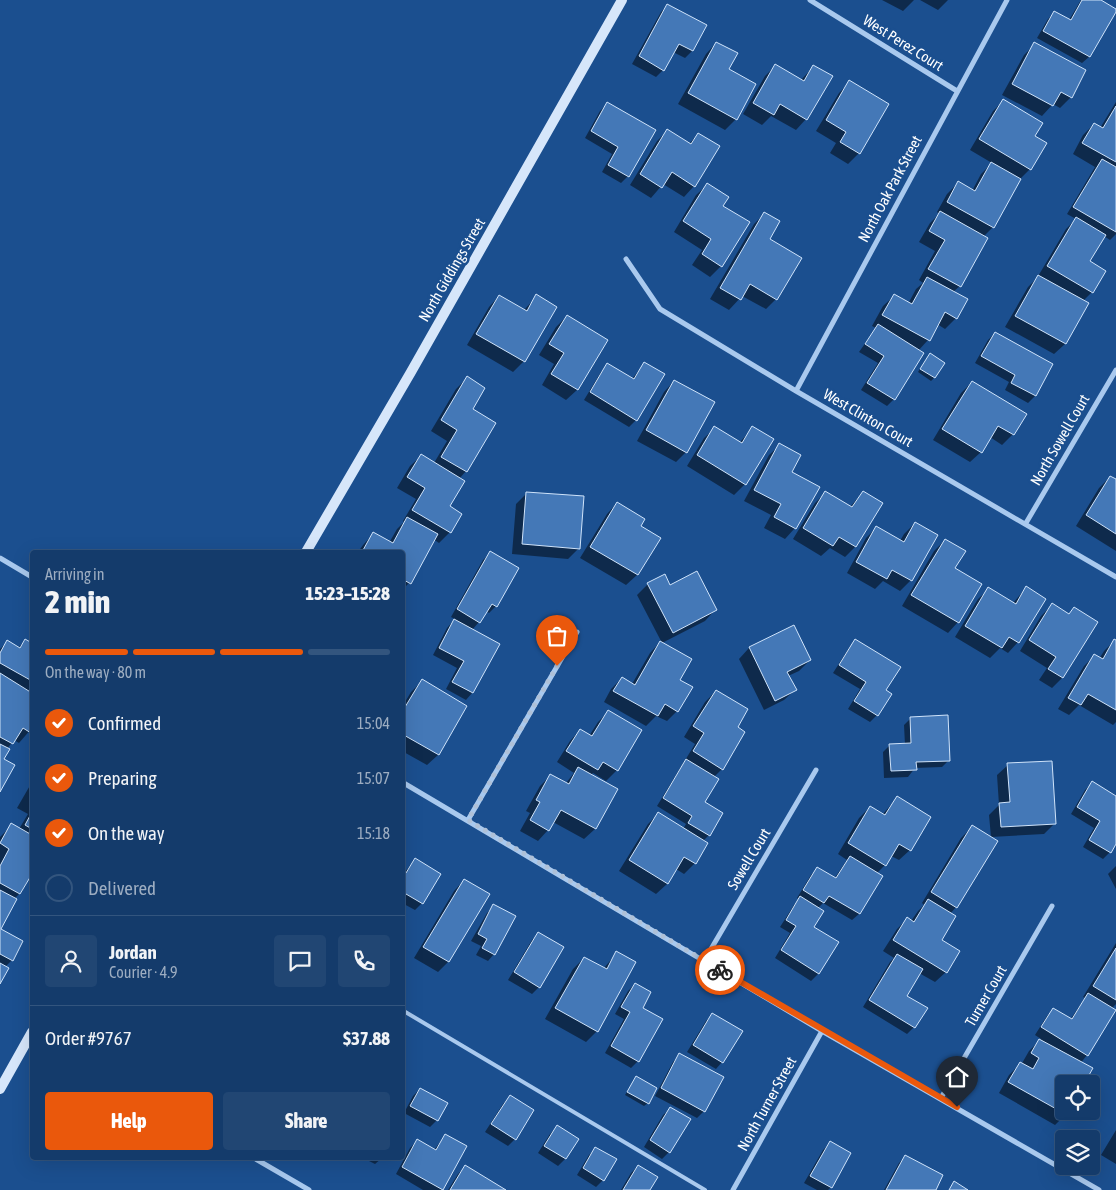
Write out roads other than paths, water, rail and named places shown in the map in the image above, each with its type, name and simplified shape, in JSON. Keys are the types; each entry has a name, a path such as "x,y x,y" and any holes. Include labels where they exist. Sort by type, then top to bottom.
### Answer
{"street":[{"name":"North Giddings Street","path":"307,550 411,372 622,0"},
{"name":"West Perez Court","path":"810,0 958,92"},
{"name":"North Oak Park Street","path":"796,391 1007,0"},
{"name":"West Clinton Court","path":"626,259 660,309 796,391 1116,577"},
{"name":"North Sowell Court","path":"1026,524 1116,370"},
{"path":"0,558 30,576"},
{"path":"468,820 577,632"},
{"name":"Sowell Court","path":"704,961 816,770"},
{"path":"405,784 822,1031 1099,1190"},
{"name":"Turner Court","path":"941,1098 1052,906"},
{"name":"North Turner Street","path":"733,1190 822,1031"},
{"path":"0,1089 30,1036"},
{"path":"257,1160 309,1190"}],"lane":[{"path":"405,1012 705,1190"}]}
